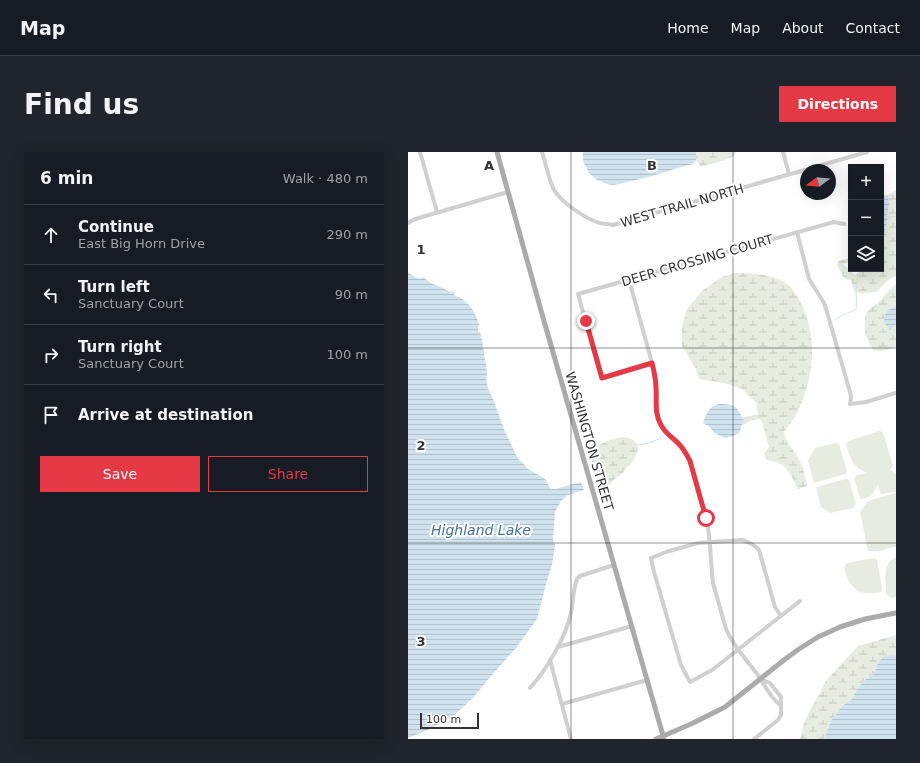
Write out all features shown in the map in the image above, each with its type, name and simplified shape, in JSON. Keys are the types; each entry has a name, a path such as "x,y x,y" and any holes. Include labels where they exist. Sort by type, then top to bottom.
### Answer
{"main road":[{"name":"WASHINGTON STREET","path":"497,152 664,738"},
{"path":"656,739 664,738 725,707 760,678 818,637 865,619 896,613"}],"street":[{"path":"420,152 437,212"},
{"name":"WEST TRAIL NORTH","path":"542,152 554,190 563,201 587,218 600,223 608,224 620,223 867,152"},
{"path":"783,152 789,174"},
{"path":"408,223 437,212 508,192"},
{"name":"DEER CROSSING COURT","path":"652,363 602,378 578,294 834,222 844,224"},
{"path":"797,232 809,279 828,312 852,397 850,404 866,402 896,394"},
{"path":"629,280 656,379 656,404 658,419 665,432 683,448 690,461 706,518 712,573 726,629 729,636 760,678 765,688 780,705"},
{"path":"781,616 775,607 761,556 757,547 749,542 742,540 698,543 651,558 681,666 690,682 712,670 739,650 800,601"},
{"path":"530,688 550,660 562,638 571,614 577,579 580,576 614,565"},
{"path":"558,646 632,626"},
{"path":"550,660 571,739"},
{"path":"754,739 778,720 781,715 781,697 770,683 760,678"},
{"path":"562,704 647,680"}],"green space":[{"path":"696,152 736,152 735,155 728,159 701,167 696,160"},
{"path":"896,190 896,276 876,292 858,293 853,289 851,280 845,279 837,265 838,261 848,259 848,262 843,264 848,269 848,272 852,272 855,275 860,272 884,272 884,238 889,204 888,195"},
{"path":"734,273 769,276 787,284 794,291 802,305 809,323 812,354 808,381 798,412 784,432 787,441 800,461 803,469 807,486 798,489 785,467 773,461 767,460 764,454 769,447 760,419 753,420 742,425 744,420 742,418 758,414 756,402 742,389 725,383 699,379 696,369 682,346 682,326 687,309 702,291 722,277"},
{"path":"895,285 896,306 891,307 886,313 893,327 896,324 896,346 884,351 873,350 865,334 865,317 867,311 880,301"},
{"path":"880,431 883,433 893,465 890,470 896,473 896,492 882,494 880,493 878,484 871,496 862,499 860,498 854,478 857,475 868,473 856,466 851,459 846,445 848,441"},
{"path":"623,437 631,439 636,443 638,447 635,458 631,464 610,484 602,498 589,453 605,442"},
{"path":"836,443 839,444 847,471 845,474 814,483 808,461 815,448"},
{"path":"846,479 849,480 856,504 853,508 830,513 821,507 816,487"},
{"path":"896,493 896,546 880,551 868,551 860,512 868,501"},
{"path":"896,557 896,597 891,598 886,593 886,572 888,563"},
{"path":"875,558 877,560 882,588 881,592 861,592 852,585 844,567 847,563"},
{"path":"896,635 896,657 894,655 879,661 873,675 866,679 857,689 852,699 841,707 831,721 824,739 800,739 804,722 826,681 843,662 858,646"}],"water":[{"path":"583,152 696,152 696,160 693,164 649,177 612,185 596,179 589,173 583,161"},
{"path":"888,195 889,204 884,238 884,200 884,196"},
{"name":"Highland Lake","path":"408,273 419,279 423,277 430,283 444,288 449,292 452,291 455,293 455,296 464,300 474,312 479,325 478,332 480,332 482,340 487,372 486,377 489,389 503,427 518,459 528,469 546,480 549,487 552,489 581,482 584,490 568,495 561,501 555,512 553,540 555,545 552,565 537,619 516,648 473,698 453,716 428,730 408,738"},
{"path":"895,306 896,324 890,330 884,322 886,312"},
{"path":"719,404 731,405 738,409 744,420 739,433 725,438 714,433 710,427 703,423 710,409"},
{"path":"894,655 896,657 896,739 824,739 831,721 841,707 852,699 857,689 866,679 873,675 879,661 885,656"}],"waterway":[{"path":"887,218 896,216"},
{"path":"835,320 857,308 856,292 858,274"},
{"path":"638,445 649,443 661,438"}],"route":[{"path":"586,321 602,378 652,363 656,379 656,411 658,419 665,432 683,448 688,456 706,518"}]}
